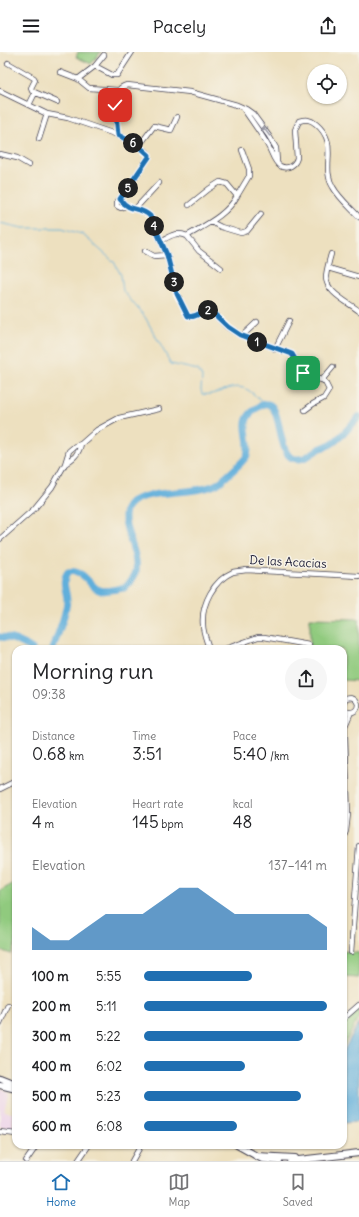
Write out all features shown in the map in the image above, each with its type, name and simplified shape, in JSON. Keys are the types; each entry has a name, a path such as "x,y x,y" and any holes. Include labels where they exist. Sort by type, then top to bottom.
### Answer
{"street":[{"path":"95,66 112,75 117,75 132,52"},
{"path":"78,79 95,66 104,55"},
{"path":"8,63 34,78 31,89 34,93 57,102"},
{"path":"60,72 78,79 89,88 117,90"},
{"path":"118,135 114,98 117,90 122,86 127,85 190,92 243,108 268,146 274,160 281,166 288,168 293,166 297,158 296,126 299,121 305,119 318,125 329,142 329,169 332,186 359,217"},
{"path":"0,90 47,114 68,118 118,135 146,151 149,157 120,199 125,206 148,214 167,255 177,294 188,316 196,316 204,310 210,310 228,327 242,336 292,354 306,376 322,380 328,388 327,394 305,410"},
{"path":"29,105 34,93"},
{"path":"38,139 47,114"},
{"path":"139,146 154,126 171,130 177,117"},
{"path":"187,236 230,208 249,176 249,168 242,150"},
{"path":"0,154 17,158 29,165"},
{"path":"189,204 220,182 227,184 237,196"},
{"path":"135,209 159,183"},
{"path":"210,222 221,228 244,233 261,214"},
{"path":"161,241 176,234 182,233 187,236 199,251 221,268"},
{"path":"145,251 154,256 167,255"},
{"path":"331,254 326,276 327,283 331,290 359,311"},
{"path":"328,268 359,277"},
{"path":"275,349 289,321"},
{"path":"242,336 257,322"},
{"path":"322,380 333,367"},
{"path":"64,464 74,458 82,444 97,430 119,418 158,409"},
{"path":"0,539 34,509 52,487 69,451 75,446 82,444"},
{"name":"De las Acacias","path":"208,645 202,624 205,606 212,589 222,579 234,572 246,570 359,576"},
{"path":"236,645 258,637 309,645"},
{"path":"347,698 355,699 358,704 355,710 351,712 347,721"},
{"path":"347,710 351,712"},
{"path":"0,789 12,783"},
{"path":"347,803 347,818"},
{"path":"351,952 358,891 359,846"},
{"path":"0,1023 8,1005"},
{"path":"347,1016 359,1005"},
{"path":"0,1078 12,1082"},
{"path":"0,1085 12,1088"},
{"path":"0,1132 12,1134"},
{"path":"26,1161 34,1149"},
{"path":"78,1161 86,1149"},
{"path":"132,1161 139,1149"},
{"path":"243,1149 255,1158 279,1161"},
{"path":"290,1161 301,1161 359,1153"},
{"path":"255,1158 263,1155 311,1159"}],"shaded area":[{"path":"0,1088 9,1092 4,1111 12,1113 12,1128 0,1127"}],"green space":[{"path":"78,52 101,52 91,64 76,57"},
{"path":"310,618 359,619 359,681 347,680 347,645 310,645"},
{"path":"12,884 11,954 0,950 0,891"},
{"path":"347,952 359,953 359,978 347,977"},
{"path":"359,1007 359,1017 347,1040 347,1018"}],"water":[{"path":"359,1022 359,1122 347,1123 347,1044"}],"waterway":[{"path":"0,223 23,228 62,228 82,234 114,262 121,275 123,291 145,317 171,364 198,370 202,377 202,394 214,393 236,387 242,388 251,392 267,407"},
{"path":"54,645 67,605 64,582 68,572 74,572 82,575 95,587 102,591 124,588 132,580 136,571 136,563 125,520 125,513 128,506 134,500 156,494 208,488 220,482 237,467 246,456 248,449 246,421 253,411 260,406 267,404 272,407 276,414 283,445 287,453 292,458 296,459 307,457 319,449 331,444 359,417"},
{"path":"0,637 9,638 25,645"}],"route":[{"path":"115,105 118,135 139,146 149,155 120,199 125,206 146,212 150,216 167,255 178,298 188,316 196,316 204,310 210,310 228,327 240,335 292,354 303,373"}]}
